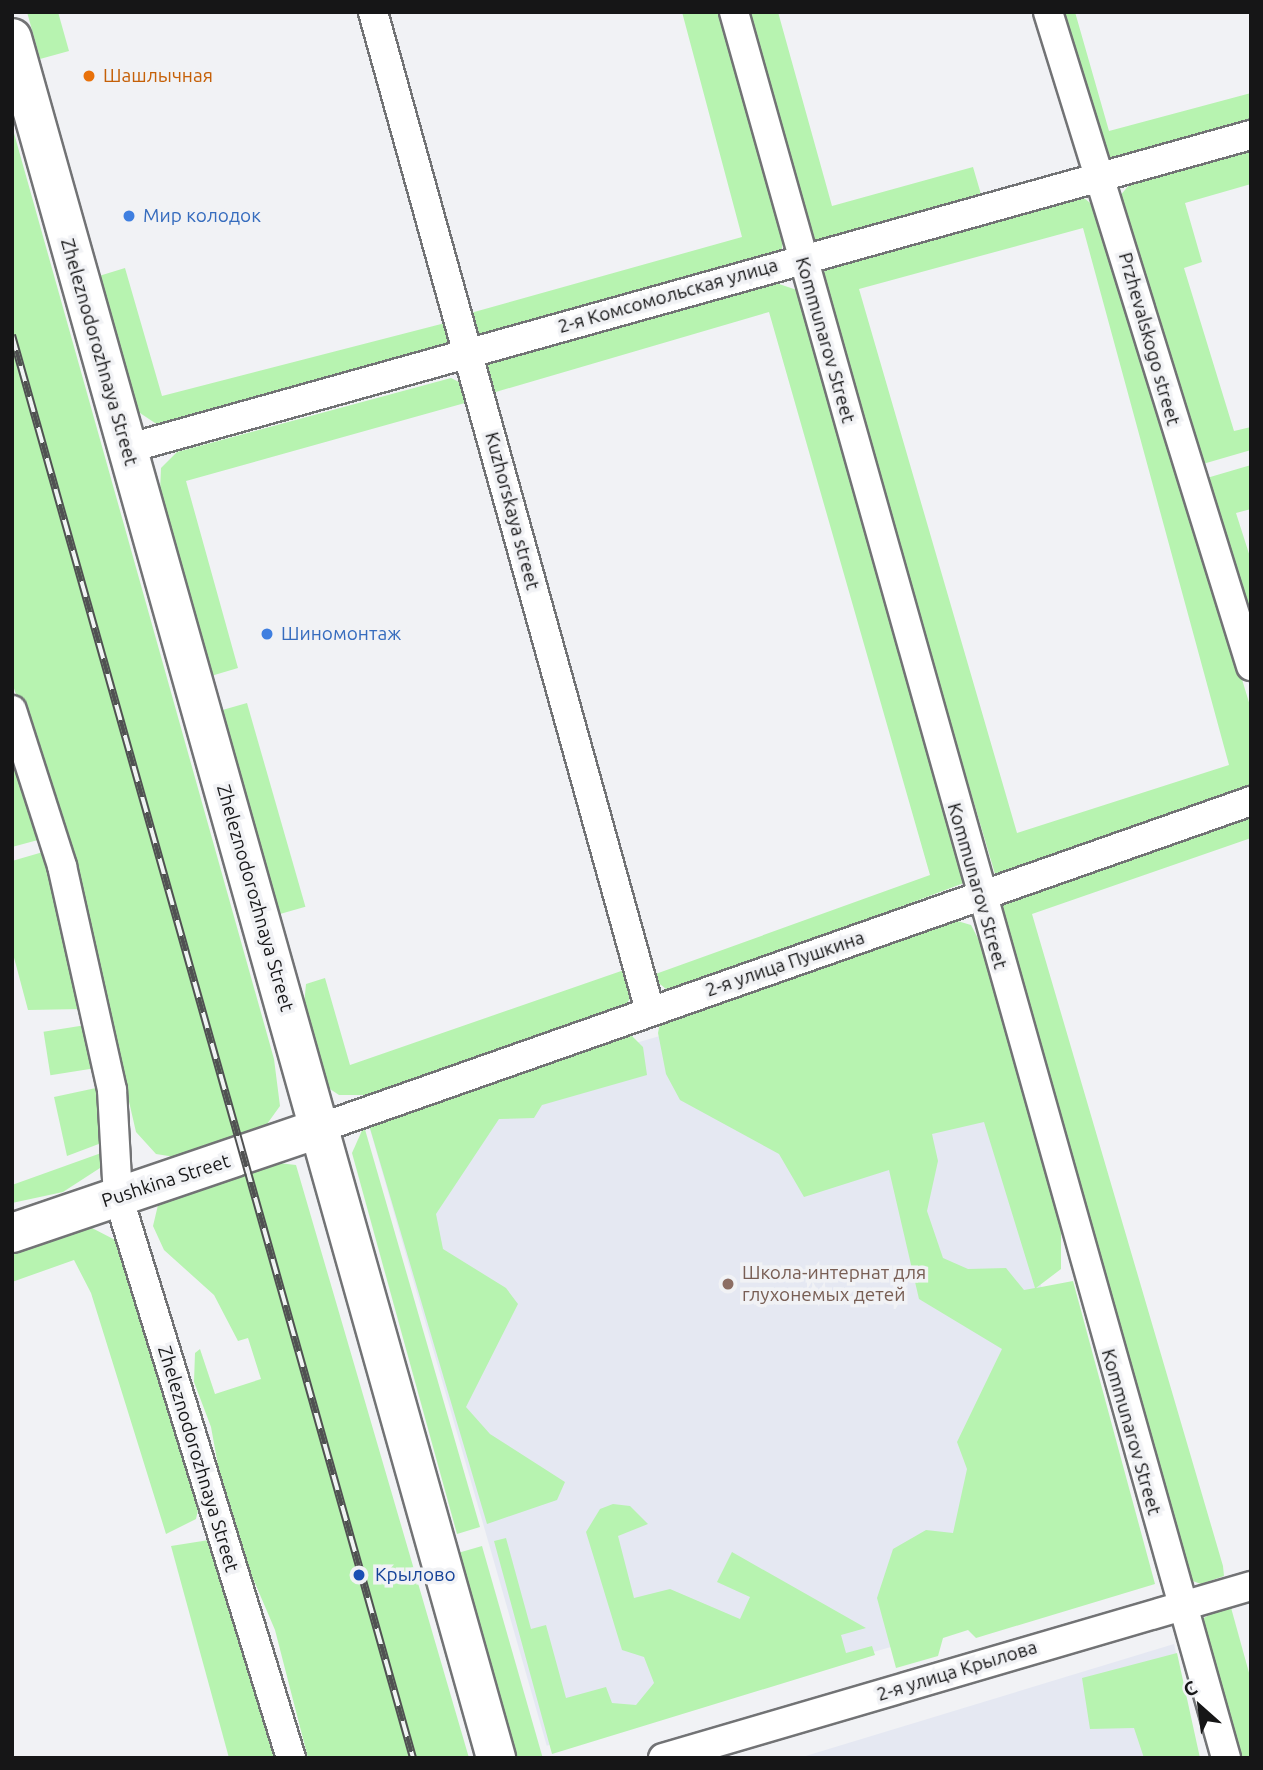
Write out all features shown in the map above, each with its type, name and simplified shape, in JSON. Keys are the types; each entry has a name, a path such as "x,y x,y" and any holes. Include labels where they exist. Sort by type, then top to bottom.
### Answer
{"main road":[{"name":"Zheleznodorozhnaya Street","path":"12,38 496,1758"},
{"name":"Pushkina Street","path":"12,1233 320,1128"}],"street":[{"name":"Kuzhorskaya street","path":"373,12 650,1011"},
{"name":"Kommunarov Street","path":"734,12 980,897 1180,1605 1226,1758"},
{"name":"Przhevalskogo street","path":"1048,12 1251,666"},
{"name":"2-я Комсомольская улица","path":"126,450 802,258 1251,135"},
{"name":"Zheleznodorozhnaya Street","path":"12,710 62,866 112,1090 118,1196 291,1758"},
{"name":"2-я улица Пушкина","path":"320,1128 1251,801"},
{"name":"2-я улица Крылова","path":"663,1758 1251,1586"}],"shaded area":[{"name":"Школа-интернат для глухонемых детей","path":"946,954 1125,1580 547,1746 367,1120"},
{"path":"1174,1644 1199,1758 799,1758"}],"green space":[{"path":"27,12 58,12 69,51 40,59"},
{"path":"682,12 721,12 783,240 781,257 475,341 467,314 742,237"},
{"path":"742,12 778,12 832,206 973,167 983,201 815,247"},
{"path":"1056,12 1075,12 1109,131 1251,93 1251,124 1106,162"},
{"path":"12,126 274,1059 280,1106 267,1124 175,1157 156,1154 136,1132 84,906 12,682"},
{"path":"1251,145 1251,184 1185,203 1202,262 1184,268 1234,431 1251,427 1251,450 1196,466 1119,197 1135,178"},
{"path":"1084,198 1100,211 1251,709 1251,792 995,874 820,282 825,270","holes":["1083,228 1229,765 1017,833 859,289"]},
{"path":"125,268 162,396 449,322 451,340 443,351 170,427 158,425 137,411 99,276"},
{"path":"773,282 800,291 964,883 671,993 650,976 930,875 769,312 489,394 481,366"},
{"path":"451,378 465,385 472,401 186,481 238,668 211,676 160,492 161,468 177,452"},
{"path":"1251,465 1251,509 1236,513 1251,560 1251,632 1200,480"},
{"path":"247,703 305,907 276,915 217,712"},
{"path":"12,758 38,840 12,847"},
{"path":"1251,816 1251,838 1032,914 1223,1566 1224,1576 1201,1584 1190,1580 1000,907 1016,895"},
{"path":"43,852 82,1009 28,1010 12,950 12,861"},
{"path":"954,920 971,925 982,946 1061,1227 1061,1269 1036,1288 1073,1281 1155,1584 976,1638 968,1630 943,1638 938,1656 896,1668 877,1598 893,1549 926,1530 953,1533 967,1469 957,1442 1002,1349 919,1299 889,1170 804,1197 779,1154 680,1100 666,1074 658,1033 660,1023","holes":["984,1122 1035,1288 1024,1290 1006,1268 968,1269 943,1258 927,1211 938,1161 932,1134"]},
{"path":"627,969 632,996 623,1008 372,1095 339,1095 327,1087 303,1015 306,984 325,978 350,1065"},
{"path":"86,1025 93,1068 50,1075 44,1032"},
{"path":"628,1032 643,1047 647,1075 542,1105 534,1118 499,1119 436,1214 443,1249 506,1288 518,1304 466,1407 490,1434 565,1482 557,1500 487,1524 369,1125"},
{"path":"96,1088 104,1142 67,1156 54,1097"},
{"path":"364,1126 480,1527 457,1534 352,1153"},
{"path":"104,1152 100,1168 63,1192 12,1203 12,1185"},
{"path":"269,1162 296,1165 469,1758 308,1758 275,1630 228,1520 211,1427 194,1382 195,1353 200,1349 215,1394 261,1379 248,1338 238,1341 214,1295 164,1250 153,1226 158,1205 178,1191"},
{"path":"92,1228 121,1243 198,1510 196,1519 166,1534 91,1293 74,1260 12,1282 12,1253"},
{"path":"613,1504 630,1506 648,1524 618,1536 634,1598 670,1589 740,1619 750,1597 717,1582 732,1552 866,1628 841,1635 846,1653 872,1646 875,1655 552,1754 494,1541 506,1538 531,1629 546,1625 566,1698 606,1687 612,1703 636,1705 654,1683 644,1657 622,1650 586,1532 600,1509"},
{"path":"209,1540 218,1552 283,1758 229,1758 171,1546"},
{"path":"482,1546 543,1758 516,1758 457,1553"},
{"path":"1230,1604 1251,1680 1251,1758 1235,1758 1198,1621"},
{"path":"1177,1653 1200,1758 1144,1758 1134,1728 1090,1729 1082,1678"}],"railway":[{"path":"12,335 413,1758"}],"place":[{"name":"Шашлычная","path":"89,76"},
{"name":"Мир колодок","path":"129,216"},
{"name":"Шиномонтаж","path":"267,634"},
{"name":"Школа-интернат для глухонемых детей","path":"728,1284"},
{"name":"Крылово","path":"359,1575"}]}
